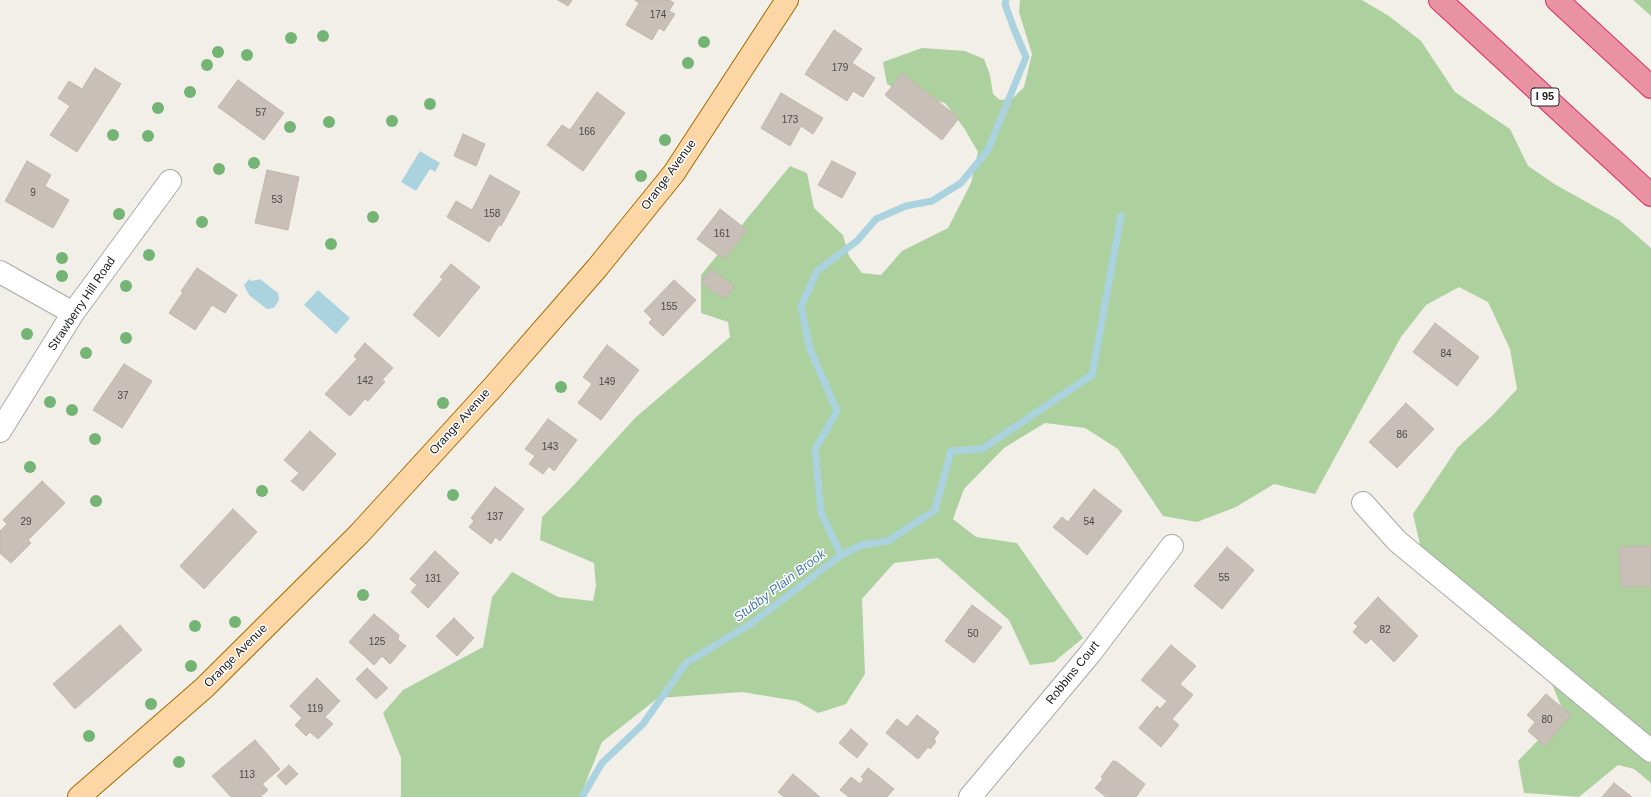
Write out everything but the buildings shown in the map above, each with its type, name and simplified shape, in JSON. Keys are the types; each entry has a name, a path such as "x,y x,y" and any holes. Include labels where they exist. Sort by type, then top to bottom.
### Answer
{"highway":[{"name":"I 95","path":"1440,0 1651,194"},
{"path":"1557,0 1651,86"}],"main road":[{"name":"Orange Avenue","path":"79,797 204,688 358,534 494,386 597,268 674,173 787,0"}],"street":[{"name":"Strawberry Hill Road","path":"0,431 73,314 170,181"},
{"path":"0,272 73,314"},
{"path":"1363,503 1397,541 1651,751"},
{"name":"Robbins Court","path":"970,797 1089,655 1172,546"}],"green space":[{"path":"1020,0 1362,0 1389,16 1421,41 1455,92 1510,129 1528,166 1556,185 1619,220 1651,248 1651,783 1634,769 1618,765 1579,797 1524,793 1518,761 1564,713 1548,675 1421,549 1413,514 1458,447 1492,416 1517,389 1510,349 1488,302 1459,287 1426,305 1401,337 1315,494 1274,484 1236,507 1197,522 1163,516 1118,449 1085,428 1045,423 1004,448 964,489 953,519 976,537 1017,543 1083,638 1054,662 1030,665 1009,620 938,558 894,563 862,599 865,674 846,704 818,713 797,701 742,692 658,698 602,742 580,797 401,797 401,758 383,713 403,690 483,647 492,597 512,572 558,597 593,601 596,586 594,563 540,540 542,517 572,487 636,417 730,337 728,322 701,313 701,275 790,166 807,173 814,208 843,235 849,256 862,273 881,275 902,251 948,228 971,183 978,152 964,128 945,103 906,94 887,84 883,62 922,48 965,51 984,59 990,75 993,94 1000,100 1012,99 1024,87 1032,54 1019,12"},
{"path":"1633,0 1651,0 1651,16"}],"water":[{"path":"420,151 440,163 435,172 430,169 416,191 401,182"},
{"path":"249,279 252,281 260,279 278,293 279,300 274,308 267,309 249,295 244,285"},
{"path":"318,290 350,318 336,334 304,305"}],"waterway":[{"name":"Stubby Plain Brook","path":"582,797 602,763 643,724 686,663 752,623 841,555 821,512 815,450 837,411 810,349 801,306 817,271 857,241 876,219 906,206 932,201 961,183 988,150 1026,57 1005,4 1006,0"},
{"path":"841,555 862,545 888,541 935,510 951,451 982,449 1092,375 1121,216"}]}
